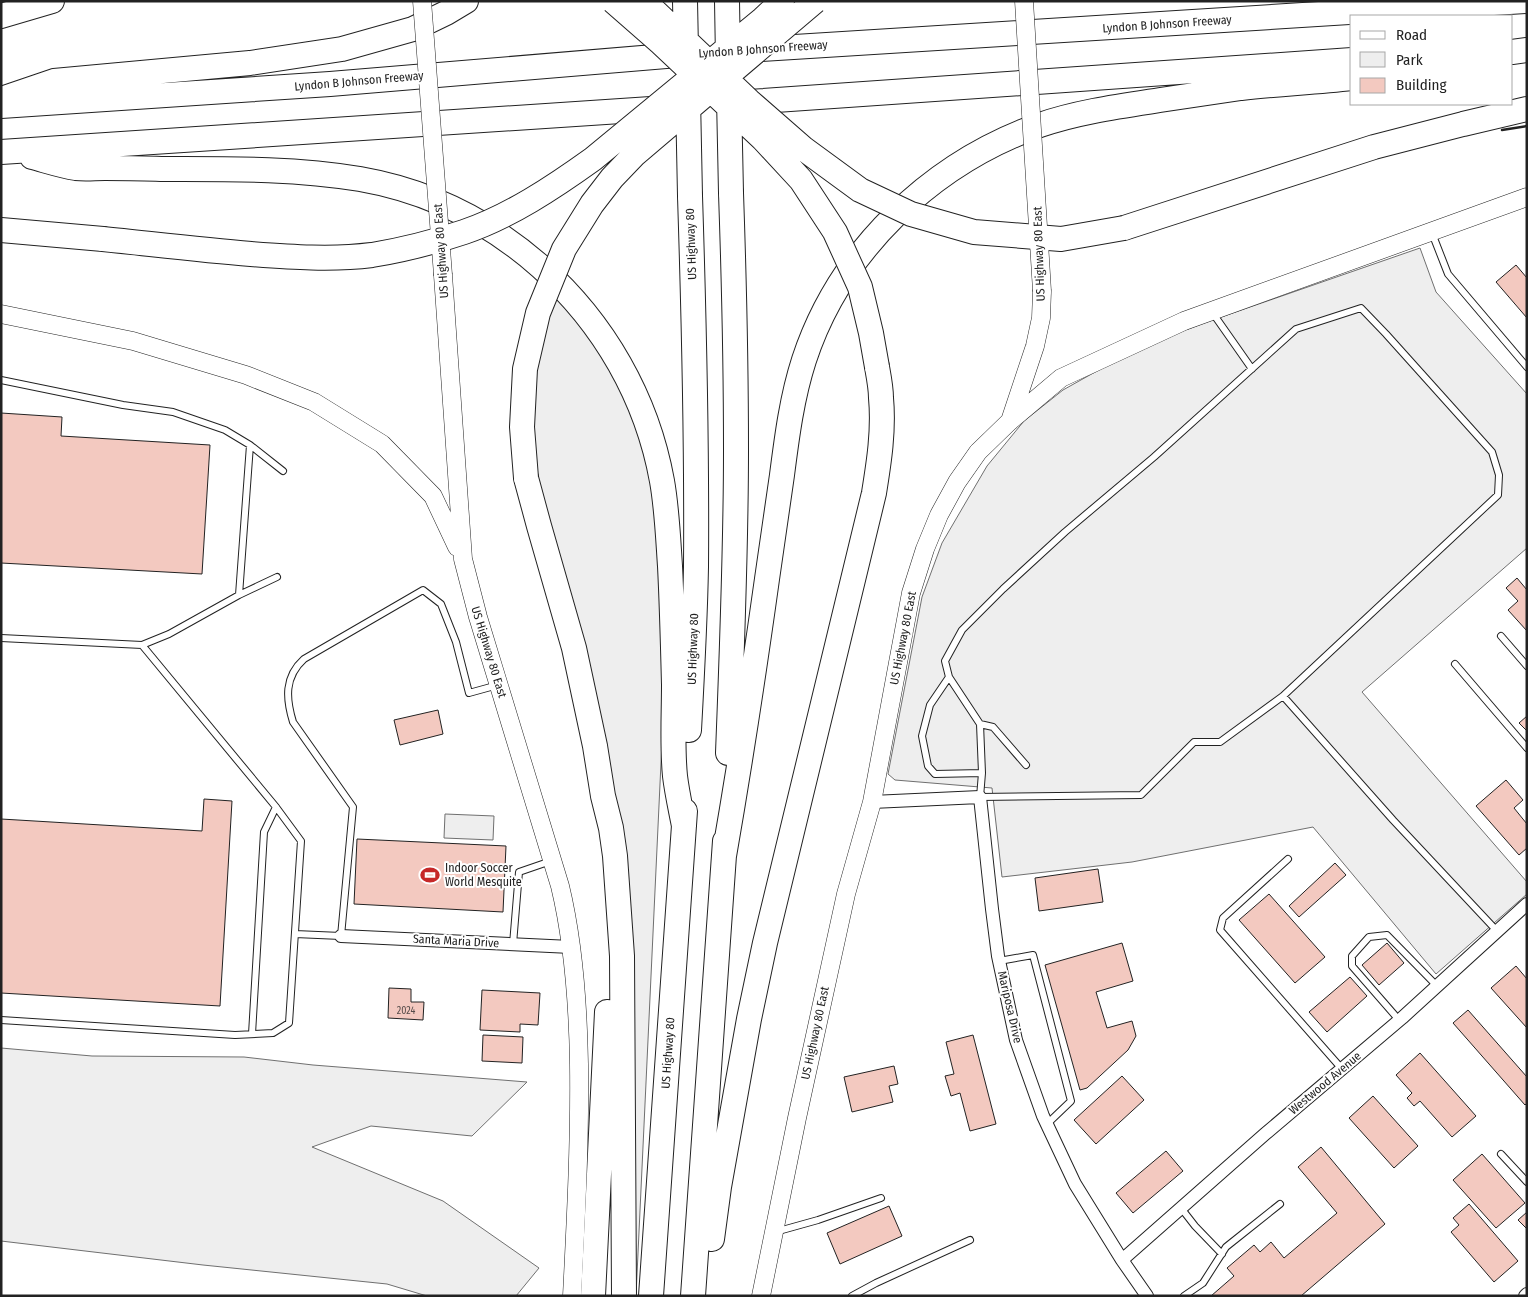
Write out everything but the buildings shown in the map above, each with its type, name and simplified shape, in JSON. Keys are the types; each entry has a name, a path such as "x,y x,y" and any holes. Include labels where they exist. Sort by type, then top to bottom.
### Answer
{"highway":[{"path":"1,16 52,1"},
{"path":"1,99 54,81 250,63 342,49 413,29 466,1"},
{"path":"614,1 763,139 801,180 835,232 860,287 871,333 882,400 880,457 874,493 748,1020 719,1187 705,1296"},
{"path":"644,1 749,101 804,149 860,190 912,214 974,232 1062,239 1124,228 1374,147 1527,109"},
{"name":"US Highway 80","path":"651,1296 684,826 696,569 695,354 685,1"},
{"path":"693,1296 724,856 733,641 736,348 727,1"},
{"path":"1,230 278,256 332,257 370,255 403,250 465,232 517,208 566,178 592,159 763,19 782,1"},
{"path":"624,1296 620,926 615,856 590,716 574,648 526,478 522,427 525,370 538,313 564,249 592,204 612,178 635,154 815,1"},
{"path":"1326,1 1395,10"},
{"name":"Lyndon B Johnson Freeway","path":"1,106 320,84 788,47 1526,1"},
{"path":"1513,51 1527,49"},
{"path":"6,152 619,112 807,97 1350,60"},
{"path":"724,856 754,669 787,437 795,395 804,360 817,327 832,296 856,260 884,226 922,190 980,151 1042,124 1125,106 1231,90 1350,78"},
{"path":"6,152 77,168 286,171 339,176 383,184 421,194 480,222 526,254 570,294 600,332 628,379 646,421 658,464 664,497 668,539 675,775 684,826"},
{"path":"593,1296 609,967 607,892 602,829 603,796"}],"main road":[{"name":"US Highway 80 East","path":"422,1 463,559 478,617 552,860 567,917 572,947 578,1021 580,1120 572,1296"},
{"name":"US Highway 80 East","path":"761,1296 797,1118 846,894 872,802 911,594 925,549 939,515 957,482 978,452 1010,422 1035,346 1041,318 1042,291 1024,1"},
{"path":"1010,422 1061,378 1184,321 1527,197"},
{"path":"1,314 133,341 246,375 314,402 382,444 432,496 463,559"}],"street":[{"path":"872,802 980,797"},
{"name":"Mariposa Drive","path":"980,797 999,961 1016,1040 1047,1124 1075,1184 1122,1260 1147,1296"},
{"name":"Westwood Avenue","path":"1122,1260 1265,1134 1399,1020 1527,904"},
{"name":"Santa Maria Drive","path":"341,936 572,947"}],"lane":[{"path":"1431,232 1448,274 1527,366"},
{"path":"1361,308 1492,452 1499,475 1498,496 1284,696 1220,742 1194,742 1141,795 980,797 982,773 980,724 950,677 945,661 962,630 1065,532 1154,457 1252,369 1296,329 1361,308"},
{"path":"1211,311 1252,369"},
{"path":"1,380 123,405 173,412 225,430 250,444 284,472"},
{"path":"239,595 250,444"},
{"path":"1,638 142,645 169,634 239,595 277,578"},
{"path":"295,934 341,936 353,807 293,722 288,706 288,689 291,676 298,664 423,590 441,604 456,642 469,693 499,685"},
{"path":"1501,636 1527,666"},
{"path":"1,1020 235,1035 273,1033 289,1023 300,841 276,807 142,645"},
{"path":"1455,664 1527,748"},
{"path":"950,677 930,704 922,736 928,766 935,774 982,773"},
{"path":"1284,696 1392,820 1497,932"},
{"path":"980,724 993,726 1026,765"},
{"path":"252,1034 264,832 276,807"},
{"path":"1288,859 1223,918 1220,930 1342,1069"},
{"path":"513,944 519,872 552,860"},
{"path":"1399,1020 1352,966 1352,956 1370,937 1387,935 1437,986"},
{"path":"999,961 1033,955 1072,1101 1047,1124"},
{"path":"1501,1154 1527,1182"},
{"path":"774,1232 818,1220 881,1198"},
{"path":"1184,1296 1203,1283 1226,1248 1280,1204"},
{"path":"1181,1208 1195,1226 1222,1254"},
{"path":"852,1296 970,1240"}],"green space":[{"path":"1420,248 1436,292 1527,394 1527,548 1362,692 1527,882 1527,894 1436,974 1313,827 1132,862 1002,877 992,788 895,780 888,774 922,597 942,543 987,466 1024,421 1063,390 1138,348 1204,323"},
{"path":"555,293 587,327 622,385 642,437 651,483 660,561 663,720 636,1296 632,1296 622,850 616,801 595,693 536,485 531,445 534,368"},
{"path":"445,814 494,816 493,840 444,838"},
{"path":"1,1048 92,1056 244,1057 313,1065 527,1082 472,1136 371,1126 312,1147 443,1201 539,1268 516,1296 427,1296 387,1284 1,1241"}],"wall":[{"path":"1502,130 1527,126"}],"place":[{"name":"Indoor Soccer World Mesquite","path":"430,875"}]}
